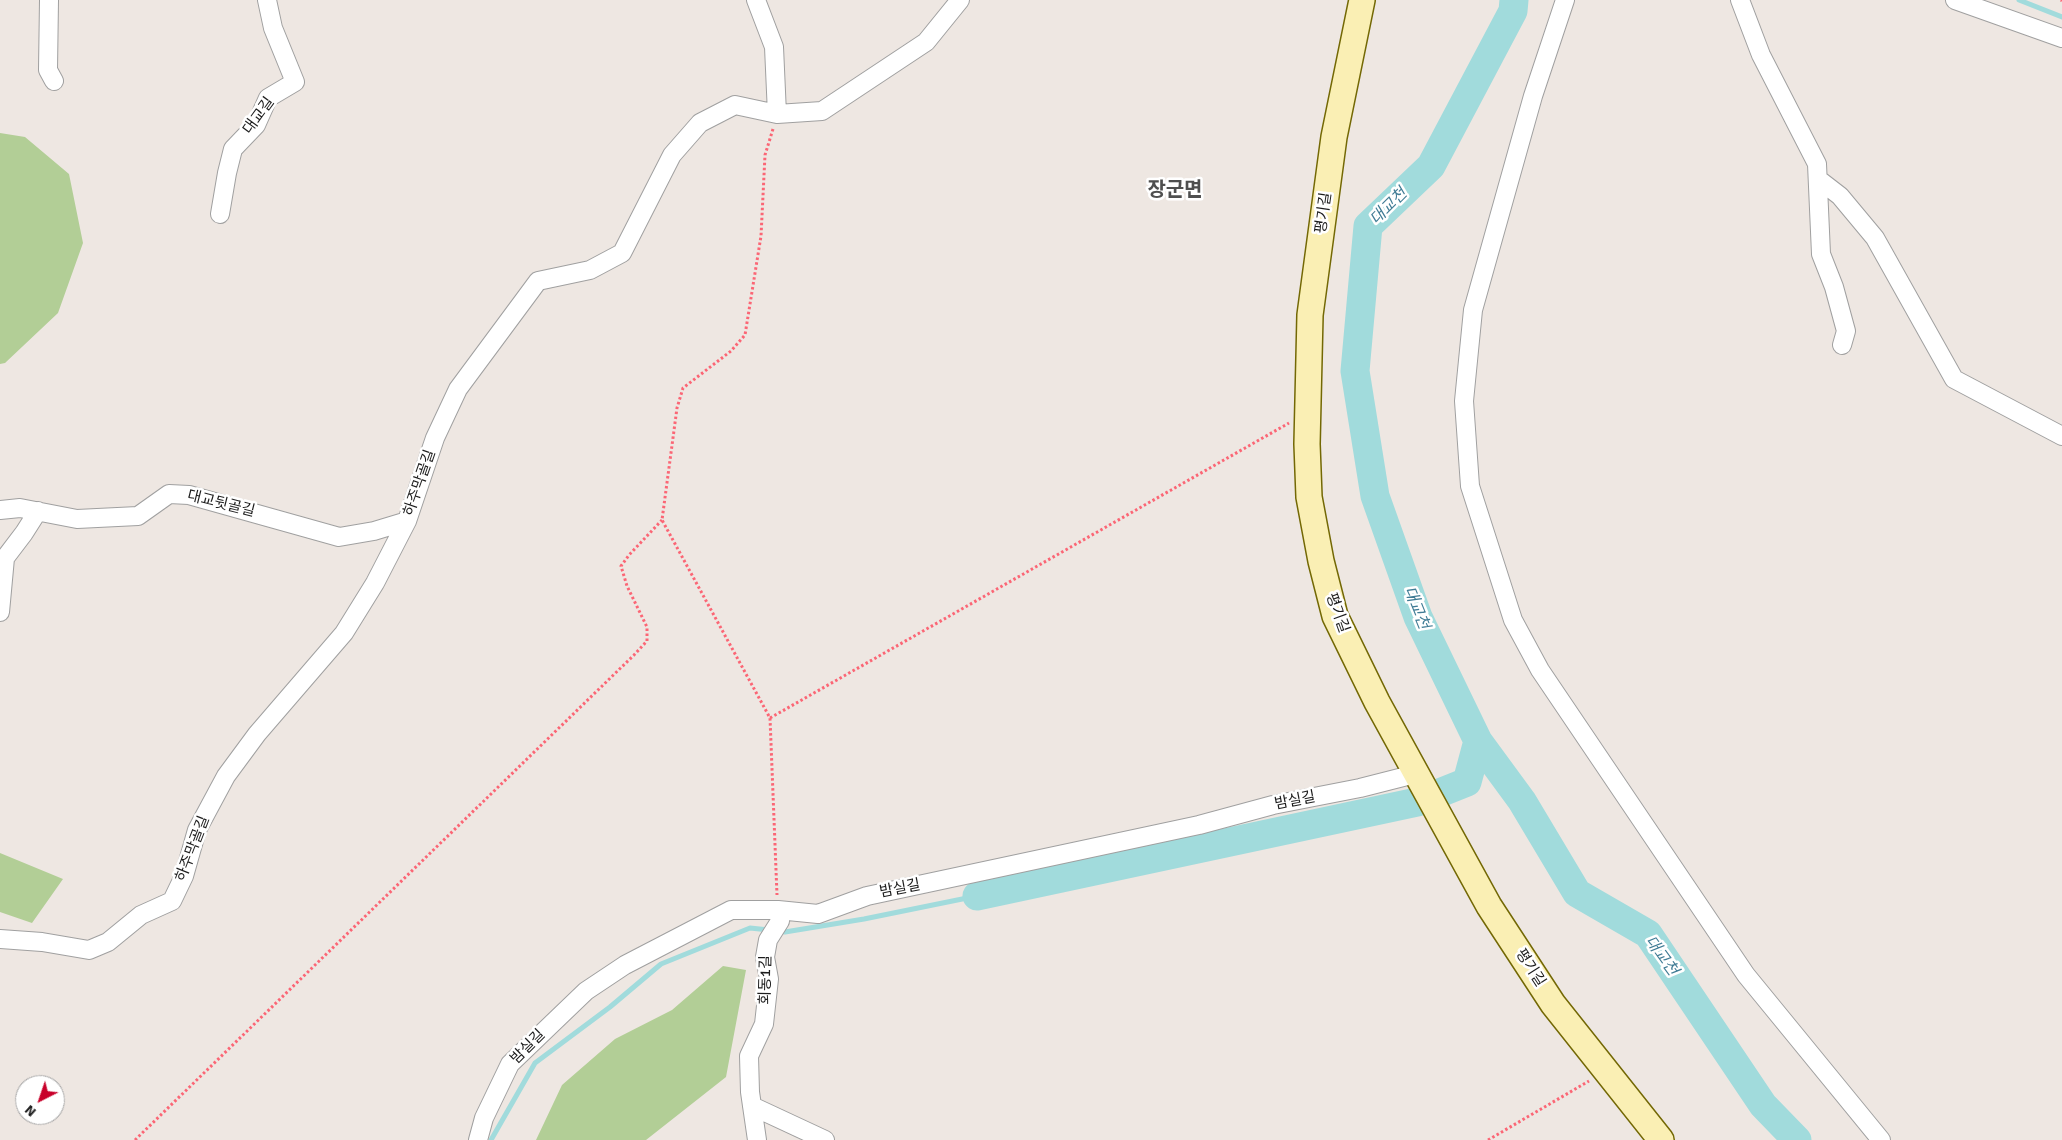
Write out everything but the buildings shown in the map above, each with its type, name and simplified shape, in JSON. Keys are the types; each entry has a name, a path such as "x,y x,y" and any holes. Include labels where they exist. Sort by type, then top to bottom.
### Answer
{"main road":[{"name":"평기길","path":"1362,0 1334,137 1310,315 1309,498 1321,561 1335,616 1377,702 1490,906 1548,996 1661,1140"}],"street":[{"path":"49,0 48,70 54,81"},
{"name":"대교길","path":"220,214 233,149 256,125 268,98 295,82 273,28 267,0"},
{"path":"756,0 774,47 777,114"},
{"name":"하주막골길","path":"0,939 42,942 89,950 108,942 141,915 172,901 184,876 197,830 226,776 257,734 344,633 375,584 407,521 435,438 458,389 538,281 590,270 622,254 672,155 700,123 735,105 777,114 822,111 926,42 960,0"},
{"path":"1565,0 1533,96 1473,310 1464,401 1470,486 1513,620 1540,670 1746,975 1881,1140"},
{"path":"1740,0 1762,55 1817,164 1821,254 1834,287 1846,331 1842,345"},
{"path":"1955,0 2062,38"},
{"path":"1818,179 1840,196 1875,238 1954,379 2062,436"},
{"name":"대교뒷골길","path":"0,510 20,508 77,519 138,516 169,494 189,495 339,537 374,532 407,521"},
{"path":"0,612 5,558 38,511"},
{"name":"밤실길","path":"478,1140 484,1118 510,1064 586,992 625,965 732,910 779,916 818,914 867,896 1199,825 1273,805 1360,788 1424,789"},
{"name":"회동1길","path":"757,1140 752,1106 750,1056 764,1024 768,979 765,957 768,940 779,916"},
{"path":"752,1106 825,1140"}],"path":[{"path":"777,114 765,155 761,236 745,335 731,351 683,388 677,408 662,520 770,718 779,916"},
{"path":"770,718 1308,412"},
{"path":"135,1140 647,641 647,627 627,586 621,566 628,555 662,520"},
{"path":"1488,1140 1607,1071"}],"green space":[{"path":"0,133 25,137 69,174 83,243 58,313 5,363 0,364"},
{"path":"0,853 63,879 32,923 0,912"},
{"path":"723,966 746,970 726,1077 646,1140 536,1140 562,1085 615,1039 672,1010"}],"waterway":[{"name":"대교천","path":"1514,0 1513,11 1431,166 1368,226 1355,371 1375,496 1418,617 1478,741 1522,801 1577,893 1648,934 1763,1105 1797,1140"},
{"path":"2019,0 2062,17"},
{"path":"977,896 1417,802 1467,782 1478,741"},
{"path":"778,931 785,932 864,919 977,896"},
{"path":"491,1140 535,1063 610,1007 661,964 750,928 769,930"}],"district":[{"name":"장군면","path":"1175,191"}]}
